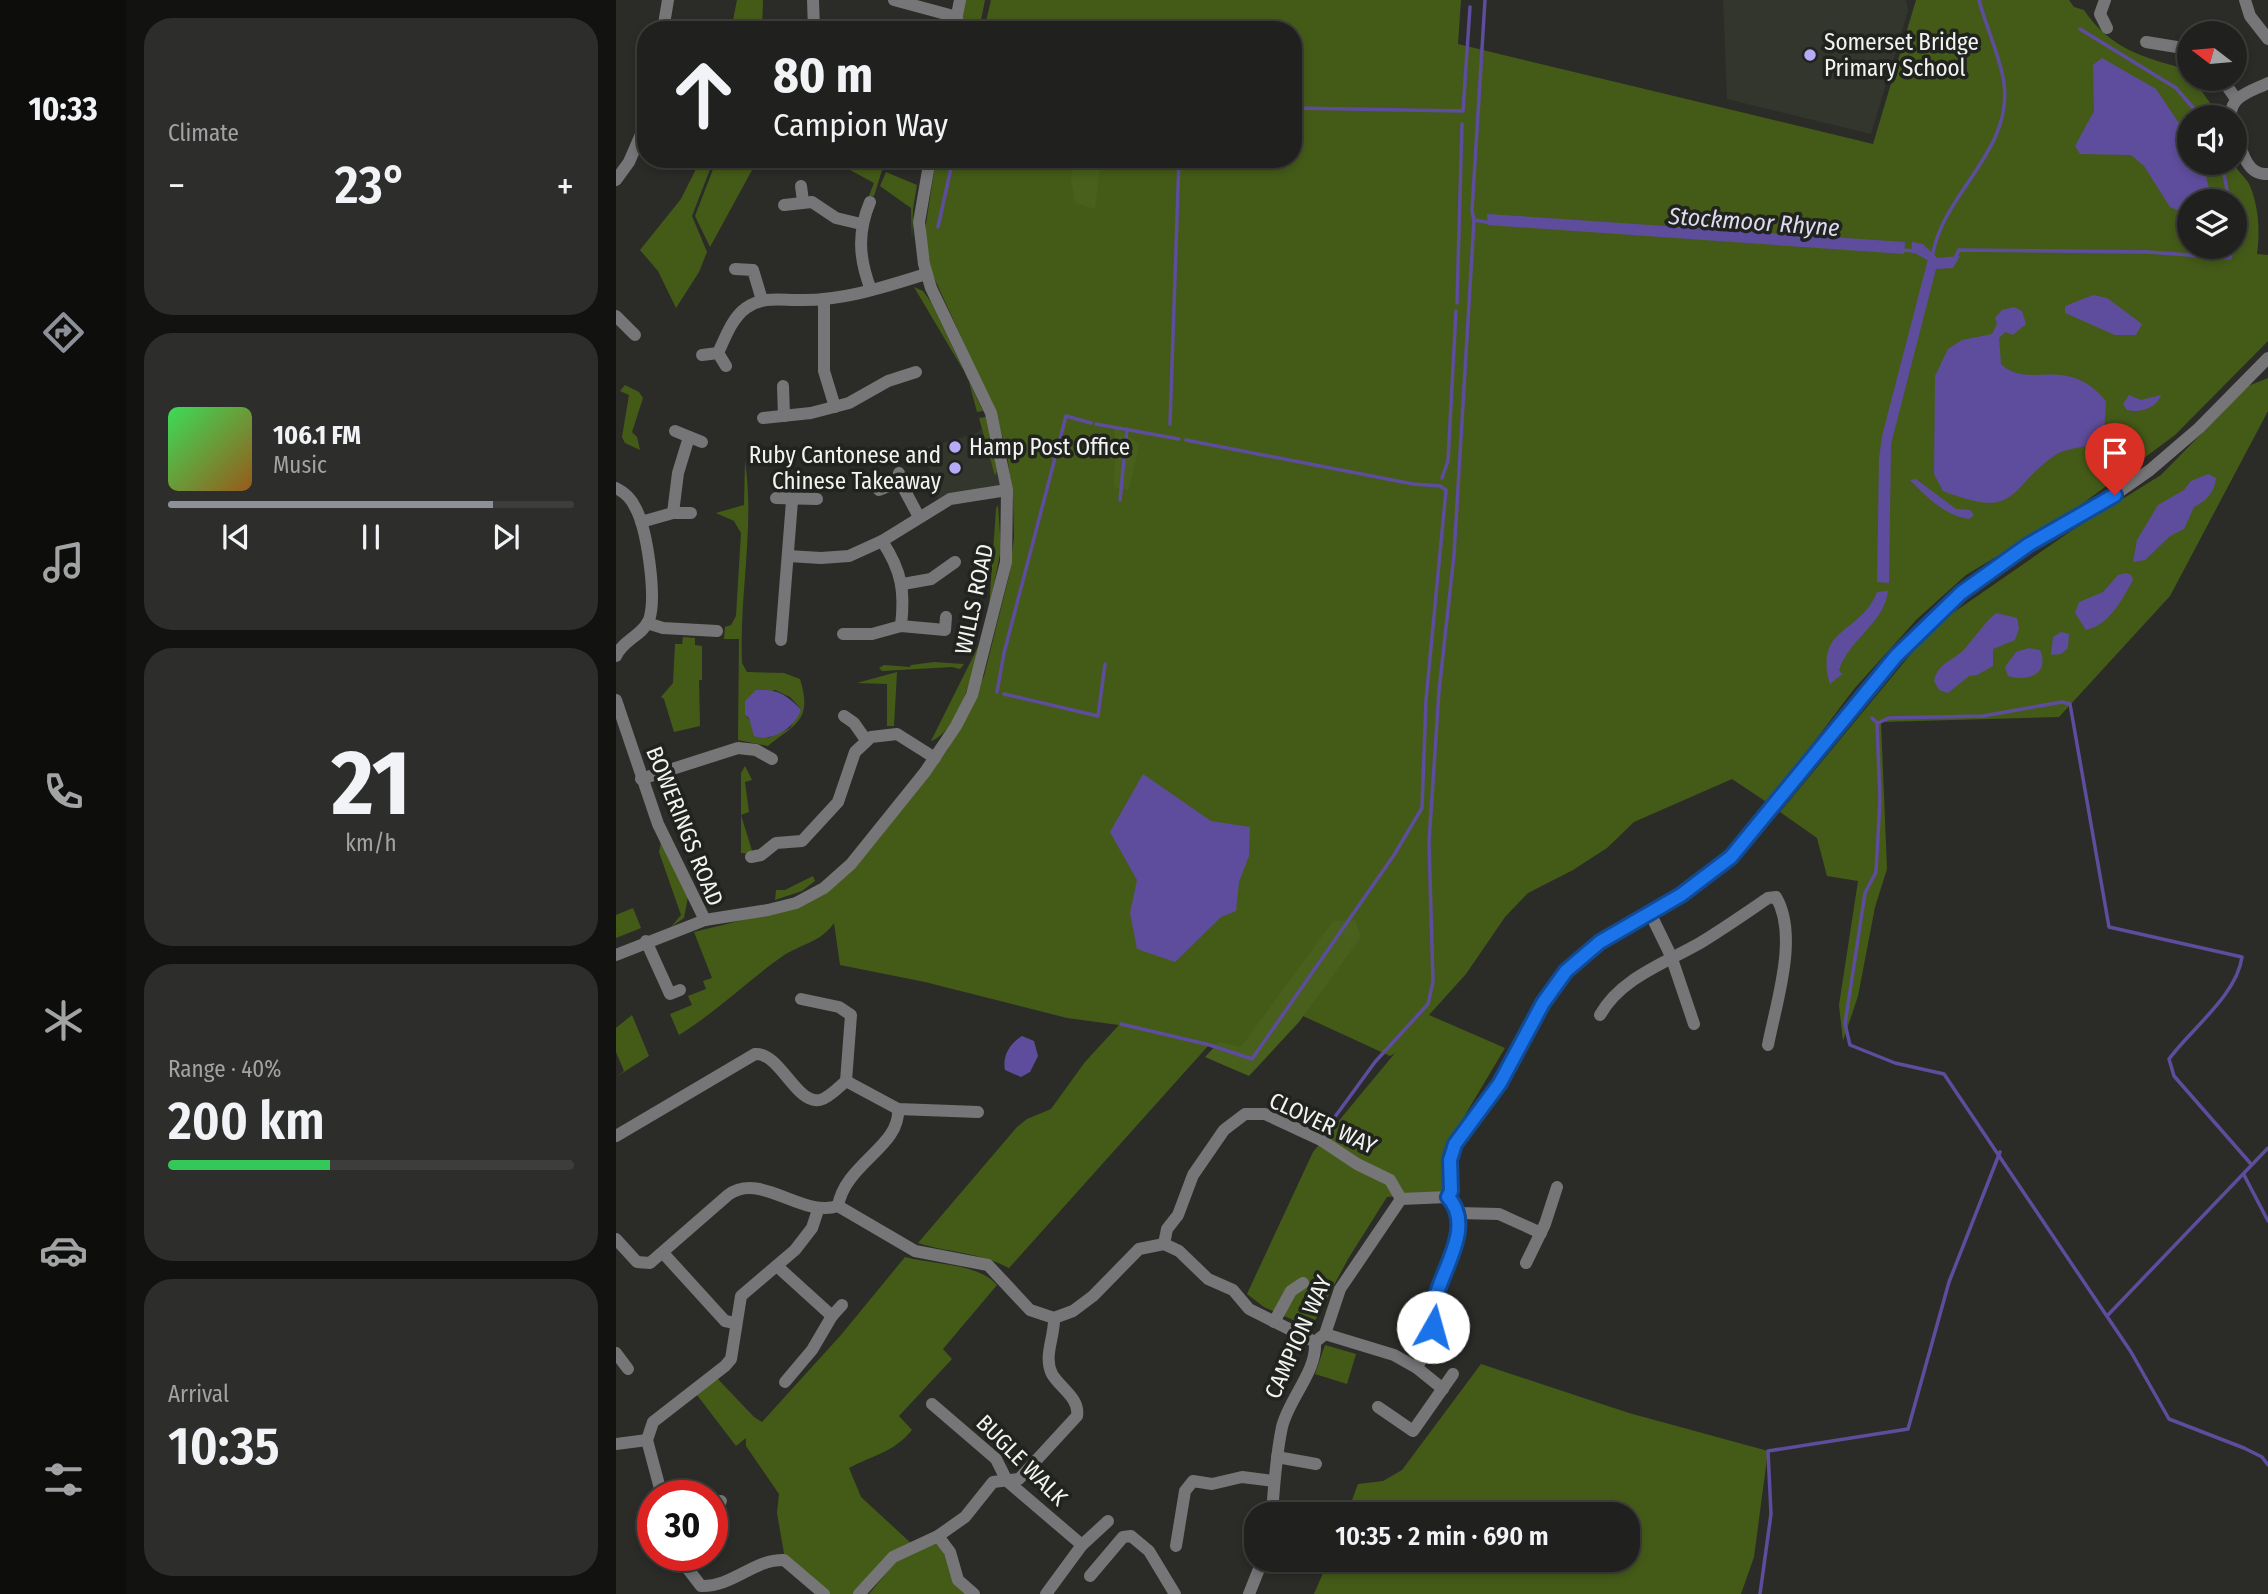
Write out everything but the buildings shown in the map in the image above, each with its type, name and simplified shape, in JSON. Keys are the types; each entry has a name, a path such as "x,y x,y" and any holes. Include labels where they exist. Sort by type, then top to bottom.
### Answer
{"street":[{"path":"664,21 668,0"},
{"path":"813,0 814,21"},
{"path":"956,21 960,0"},
{"path":"2245,0 2250,16 2268,39"},
{"path":"898,1 948,21"},
{"path":"2100,2 2102,22 2108,28"},
{"path":"2147,42 2177,47"},
{"path":"2232,105 2236,99 2268,83"},
{"path":"2230,91 2236,99"},
{"path":"616,180 629,162 637,144"},
{"path":"2247,160 2251,170 2258,175 2268,174"},
{"name":"WILLS ROAD","path":"705,920 786,906 824,888 851,864 934,758 966,707 984,658 1006,562 1007,490 997,434 987,402 926,274 919,222 928,168"},
{"path":"801,186 803,201"},
{"path":"784,205 803,201 820,206 836,218 861,224"},
{"path":"870,202 861,224 860,250 871,290"},
{"path":"735,269 758,266 762,300"},
{"path":"718,353 738,314 762,300 824,300 926,274"},
{"path":"824,300 824,372 835,407"},
{"path":"616,316 635,335"},
{"path":"702,355 718,353"},
{"path":"718,353 726,366"},
{"path":"1448,1197 1451,1191 1450,1160 1455,1144 1500,1083 1543,1003 1566,971 1600,942 1694,887 1741,847 1896,656 1954,600 2007,559 2101,505 2150,470 2199,428 2268,358"},
{"path":"763,418 835,407 857,400 888,381 916,372"},
{"path":"783,386 784,416"},
{"path":"675,431 702,442"},
{"path":"673,513 678,473 688,437"},
{"path":"879,489 898,478 919,517"},
{"path":"616,488 631,500 641,522 650,577 647,623 624,643 616,656"},
{"path":"788,555 840,558 882,541 950,499 1007,490"},
{"path":"776,498 792,501 817,499"},
{"path":"781,640 789,627 788,555 792,501"},
{"path":"641,522 673,513 691,513"},
{"path":"882,541 898,568 903,584 901,626"},
{"path":"903,584 931,579 956,560"},
{"path":"647,623 663,628 717,631"},
{"path":"843,634 872,638 901,626 950,626"},
{"name":"BOWERINGS ROAD","path":"616,700 658,824 705,920 616,955"},
{"path":"844,716 854,723 866,740"},
{"path":"801,855 802,842 838,802 855,752 866,740 876,734 893,733 934,758"},
{"path":"641,779 738,748 772,759"},
{"path":"761,858 776,843 802,842"},
{"path":"1600,1015 1607,1002 1671,956 1699,943 1768,898 1776,897 1782,908 1786,955 1768,1045"},
{"path":"1650,913 1671,956 1694,1024"},
{"path":"646,942 670,995 680,990"},
{"path":"616,1136 755,1054 768,1057 803,1094 815,1101 823,1100 846,1081 851,1016 839,1007 801,999"},
{"path":"846,1081 898,1109 978,1112"},
{"path":"838,1206 846,1182 896,1127 898,1109"},
{"name":"CLOVER WAY","path":"1164,1244 1167,1229 1178,1215 1193,1175 1223,1130 1245,1114 1265,1114 1321,1140 1357,1164 1390,1180 1401,1199"},
{"path":"1526,1263 1541,1233 1557,1187"},
{"path":"617,1243 631,1258 643,1264 664,1254 728,1195 740,1189 766,1192 818,1209 838,1206 915,1251 988,1265 1030,1310 1054,1318 1073,1311 1093,1296 1139,1249 1164,1244 1180,1251 1209,1279 1233,1290 1249,1309 1274,1322 1320,1338 1381,1350 1418,1368 1444,1389"},
{"path":"1401,1199 1448,1197"},
{"path":"1418,1368 1431,1337 1434,1302 1452,1250 1458,1213 1448,1197"},
{"name":"CAMPION WAY","path":"1273,1502 1277,1457 1285,1416 1315,1357 1340,1289 1401,1199"},
{"path":"658,1480 647,1440 653,1422 715,1376 730,1359 741,1296 778,1267 812,1228 818,1209"},
{"path":"1458,1213 1499,1214 1541,1233"},
{"path":"664,1254 725,1321 735,1323"},
{"path":"778,1267 832,1316"},
{"path":"1274,1322 1290,1291 1303,1283"},
{"path":"785,1382 842,1306"},
{"path":"859,1594 893,1557 938,1536 965,1517 993,1482 1018,1479 1077,1416 1076,1403 1057,1381 1049,1365 1054,1318"},
{"path":"616,1353 628,1369"},
{"path":"1378,1407 1413,1431 1453,1374"},
{"name":"BUGLE WALK","path":"932,1404 996,1459 1007,1481 1082,1545"},
{"path":"616,1444 647,1440"},
{"path":"1277,1457 1316,1464"},
{"path":"1176,1546 1185,1491 1193,1481 1212,1484 1241,1477 1274,1481"},
{"path":"1046,1594 1082,1545 1108,1521"},
{"path":"938,1536 950,1552 958,1580 974,1594"},
{"path":"1090,1576 1123,1537 1131,1536 1149,1551 1175,1594"},
{"path":"686,1571 697,1590 729,1583 774,1560 785,1560 824,1594"},
{"path":"1249,1594 1258,1572"}],"shaded area":[{"name":"Somerset Bridge Primary School","path":"1723,0 1906,0 1908,11 1871,134 1727,99"},
{"path":"2102,58 2156,89 2177,120 2177,175 2205,175 2210,189 2177,189 2177,210 2170,207 2144,166 2131,155 2080,154 2075,146 2094,111 2093,65"},
{"path":"1487,214 1905,242 1904,254 1488,225"},
{"path":"1912,242 1923,244 1937,258 1960,256 1953,268 1936,269 1891,444 1889,583 1877,582 1879,459 1882,436 1928,259 1922,254 1911,253"},
{"path":"2093,295 2107,298 2142,324 2136,335 2115,335 2065,313 2065,306"},
{"path":"2014,307 2022,311 2026,324 2013,335 2005,332 1999,338 2001,364 2024,374 2063,375 2091,387 2106,401 2104,433 2098,444 2055,455 2009,497 1999,502 1986,503 1943,491 1934,474 1935,376 1948,349 1962,340 1992,334 1997,324 1995,318 2002,310"},
{"path":"2129,395 2141,400 2161,395 2151,407 2137,411 2127,410 2123,404"},
{"path":"982,429 1007,490 939,504 924,448 974,434"},
{"path":"2208,474 2216,478 2214,488 2206,499 2194,507 2184,529 2170,536 2145,560 2133,562 2137,540 2158,505 2184,490 2191,481"},
{"path":"1916,479 1956,509 1970,510 1974,515 1969,519 1944,510 1910,480"},
{"path":"2118,575 2131,575 2133,580 2119,603 2102,623 2086,630 2075,613 2079,602 2103,592"},
{"path":"1888,591 1880,613 1844,659 1839,670 1842,674 1830,684 1827,665 1828,651 1833,641 1869,606 1877,592"},
{"path":"1996,613 2017,618 2019,628 2015,640 1993,649 1993,666 1977,675 1969,676 1948,693 1939,690 1934,681 1936,674 1963,651"},
{"path":"2061,632 2069,634 2068,648 2061,654 2051,655 2053,637"},
{"path":"2029,648 2040,650 2040,670 2030,677 2008,676 2005,667 2016,652"},
{"path":"756,690 770,690 781,694 801,709 794,722 775,735 761,738 754,736 749,718 745,715 745,701"},
{"path":"1143,774 1211,821 1250,827 1249,856 1239,882 1236,911 1221,917 1175,962 1137,949 1130,913 1137,880 1110,832"},
{"path":"1022,1036 1034,1041 1038,1056 1030,1072 1021,1077 1005,1070 1004,1065 1008,1050"}],"green space":[{"path":"737,0 763,0 762,21 733,21"},
{"path":"965,0 985,0 981,21 962,21"},
{"path":"991,0 1461,0 1458,44 1873,144 1916,0 2069,0 2074,7 2084,10 2105,34 2129,50 2177,66 2177,91 2202,91 2211,105 2177,105 2177,175 2242,175 2248,183 2257,211 2257,254 2268,255 2268,341 2175,435 2074,510 1966,575 1917,619 1854,689 1768,803 1732,779 1634,822 1607,848 1573,870 1528,893 1505,917 1466,974 1429,1015 1505,1048 1443,1152 1446,1191 1387,1197 1348,1259 1311,1328 1264,1307 1247,1294 1313,1152 1395,1053 1390,1056 1290,1010 1251,1064 1208,1046 1009,1268 987,1259 918,1243 1017,1127 1027,1119 1051,1109 1085,1062 1119,1025 1067,1018 925,982 840,965 834,923 816,939 780,958 679,1035 670,1014 692,1005 688,996 706,989 703,981 712,978 694,932 803,905 918,789 948,749 984,676 1009,576 1014,538 1013,497 1006,448 994,409 931,271 925,230 935,168 1302,168 1302,21 986,21"},
{"path":"696,168 711,168 692,216 707,252 699,272 676,308 658,271 640,250 681,199"},
{"path":"714,168 753,168 710,247 695,216"},
{"path":"846,168 882,170 874,196 869,196 874,183"},
{"path":"1073,168 1100,168 1095,209 1075,203 1071,180"},
{"path":"886,172 917,185 912,240 911,208 880,186"},
{"path":"914,287 923,291 931,302 964,372"},
{"path":"2268,378 2268,411 2170,596 2059,717 1881,722 1887,869 1875,907 1858,996 1843,1041 1839,1005 1858,881 1827,876 1817,838 1780,812 1934,626 2071,531 2161,475 2248,386"},
{"path":"969,381 983,411 977,412"},
{"path":"625,385 639,392 643,398 632,432 637,437 640,450 625,443 622,437 629,395 620,391"},
{"path":"986,417 997,471 995,476 979,418"},
{"path":"1115,427 1139,444 1129,490 1114,487"},
{"path":"745,461 748,536 742,663 747,672 784,673 800,679 804,704 799,720 793,726 768,746 738,740 739,639 724,639 725,627 731,625 736,616 741,533 734,521 716,513 744,505","holes":["775,690 790,697 801,709 790,728 768,738 745,715 745,701"]},
{"path":"998,505 1001,549 989,609 996,509"},
{"path":"683,637 695,638 695,645 702,646 702,680 699,680 700,726 674,732 664,699 661,697 673,683 675,644 682,644"},
{"path":"981,641 970,682 958,712 941,735 931,741"},
{"path":"934,662 964,664 960,669 952,667 882,671 879,668 884,665 910,667"},
{"path":"897,672 894,726 887,726 887,684 857,683"},
{"path":"745,766 752,780 745,782 749,812 741,815 741,773"},
{"path":"741,815 753,854 741,853"},
{"path":"661,842 688,897 684,918 671,927 681,915 659,852"},
{"path":"813,876 815,881 802,891 775,900 776,890 785,890"},
{"path":"633,908 641,928 616,938 616,915"},
{"path":"1355,920 1361,937 1299,1022 1249,1076 1205,1057 1219,1042 1241,1047 1333,921"},
{"path":"632,1015 649,1056 616,1077 624,1071 616,1052 616,1028"},
{"path":"905,1257 979,1272 997,1285 943,1349 952,1359 899,1416 912,1430 890,1449 849,1468 861,1497 913,1545 858,1594 825,1594 785,1559 777,1513 779,1494 746,1446 746,1438 736,1446 694,1391 715,1376 762,1422 841,1335"},
{"path":"1325,1345 1356,1354 1347,1384 1315,1374"},
{"path":"1481,1364 1629,1413 1768,1451 1754,1557 1741,1594 1314,1594 1323,1572 1640,1572 1640,1502 1351,1502 1358,1484 1383,1481 1402,1470"},
{"path":"937,1541 966,1594 869,1594 898,1559"}],"waterway":[{"name":"Stockmoor Rhyne","path":"1485,0 1472,211 1474,220 1492,223"},
{"path":"1932,258 1938,234 1988,152 1998,131 2004,108 2002,73 1979,0"},
{"path":"1302,108 1463,111 1470,7"},
{"name":"Stockmoor Rhyne","path":"2080,29 2176,88 2191,105"},
{"path":"1457,303 1462,124"},
{"path":"938,227 951,168"},
{"path":"1170,424 1179,168"},
{"name":"Stockmoor Rhyne","path":"2224,175 2227,189"},
{"path":"1329,1125 1375,1062 1428,1004 1433,982 1429,842 1439,691 1454,555 1474,220"},
{"name":"Stockmoor Rhyne","path":"1901,250 1915,251 1929,259"},
{"name":"Stockmoor Rhyne","path":"1955,258 1959,250 2177,254"},
{"path":"1442,478 1448,461 1456,311"},
{"path":"997,692 1004,653 1066,416 1091,423"},
{"path":"1096,424 1179,439"},
{"path":"1120,500 1127,429"},
{"path":"1121,1024 1210,1045 1252,1059 1394,855 1422,808 1426,700 1446,490 1440,486 1413,484 1186,440"},
{"path":"1004,694 1098,716 1105,664"},
{"path":"1878,723 1889,718 1983,716 2062,702 2070,704 2109,927 2242,957 2238,971 2222,998 2169,1059 2174,1076 2251,1164"},
{"path":"1872,718 1877,723 1880,800 1876,872 1865,893 1845,1024 1850,1045 1895,1063 1944,1074 2131,1352 2169,1419 2244,1448 2262,1457 2268,1465"},
{"path":"2107,1316 2268,1148"},
{"path":"1760,1594 1771,1514 1768,1451 1908,1429 1949,1282 2000,1152"},
{"path":"2244,1175 2268,1221"}],"place":[{"name":"Somerset Bridge Primary School","path":"1810,55"},
{"name":"Hamp Post Office","path":"955,447"},
{"name":"Ruby Cantonese and Chinese Takeaway","path":"955,468"}],"route":[{"path":"1433,1327 1434,1302 1446,1273 1458,1224 1456,1207 1448,1197 1451,1191 1451,1153 1500,1083 1543,1003 1566,971 1623,926 1670,903 1731,857 1751,837 1896,656 1961,593 2028,545 2115,495"}]}
